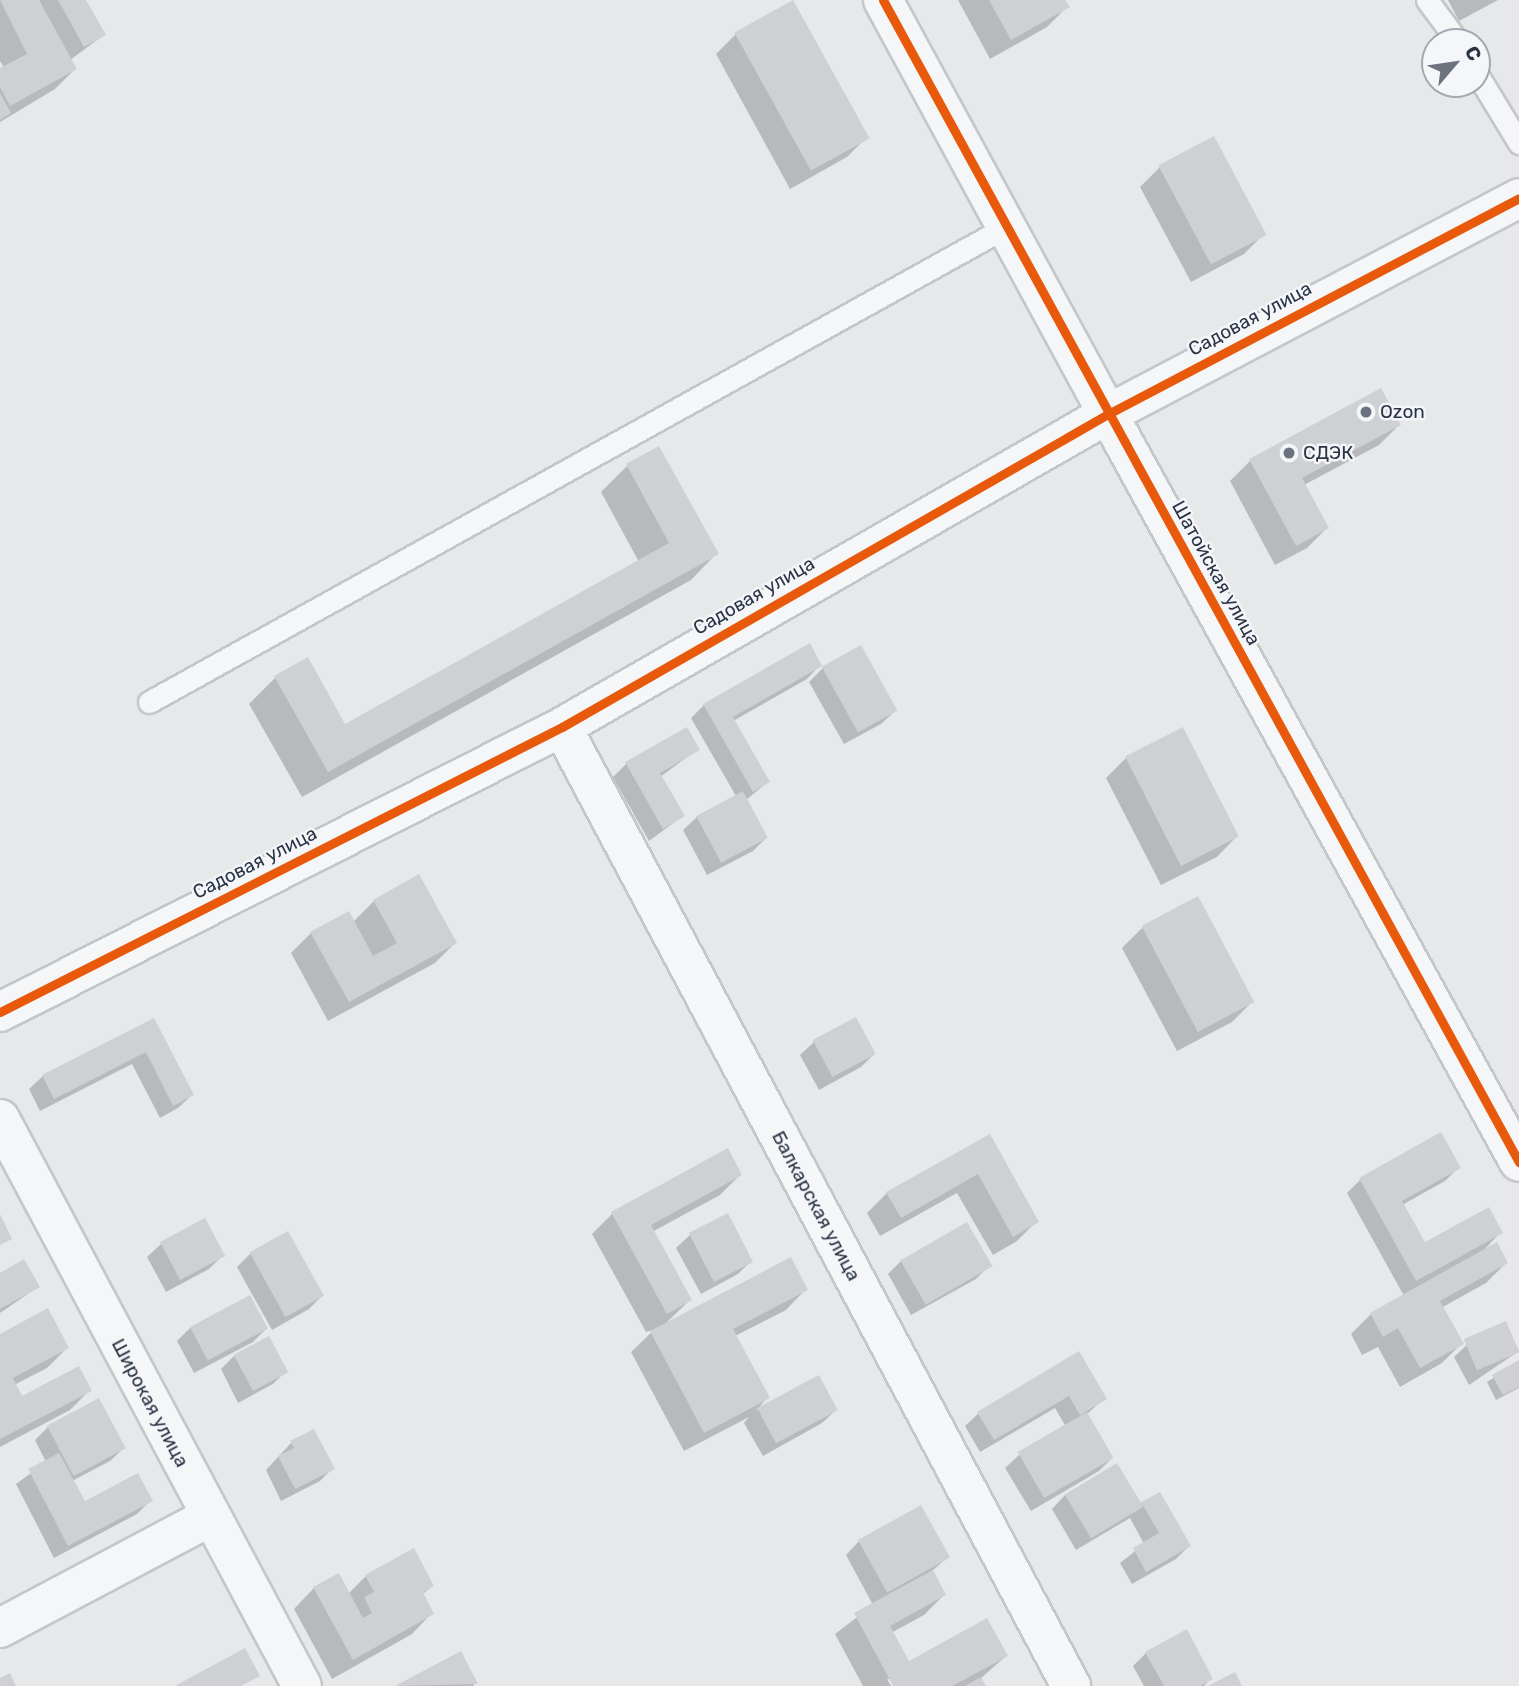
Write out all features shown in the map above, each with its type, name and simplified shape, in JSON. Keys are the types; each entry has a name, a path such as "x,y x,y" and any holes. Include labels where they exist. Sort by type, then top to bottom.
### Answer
{"street":[{"name":"Шатойская улица","path":"883,0 1519,1162"},
{"name":"Садовая улица","path":"0,1013 562,727 1108,414 1519,198"},
{"name":"Балкарская улица","path":"562,727 1071,1686"},
{"name":"Широкая улица","path":"0,1119 302,1686"},
{"path":"0,1628 210,1517"}],"lane":[{"path":"1427,0 1448,28"},
{"path":"1491,97 1519,143"},
{"path":"149,702 1006,227"}],"building":[{"path":"0,0 39,0 77,69 10,106 0,87 0,68 27,54"},
{"path":"58,0 86,0 106,35 84,47"},
{"path":"793,0 870,138 811,171 734,32"},
{"path":"989,0 1065,0 1070,7 1011,40"},
{"path":"0,93 11,113 0,120"},
{"path":"1214,136 1267,235 1211,264 1158,166"},
{"path":"1381,388 1401,425 1302,478 1329,528 1296,546 1249,459"},
{"path":"659,446 719,554 328,772 274,676 308,657 345,724 669,543 626,464"},
{"path":"810,643 822,666 733,717 770,782 753,792 703,704"},
{"path":"861,645 897,711 858,732 822,667"},
{"path":"687,727 700,750 660,773 685,816 663,829 625,762"},
{"path":"1183,727 1239,837 1181,866 1125,757"},
{"path":"743,791 768,838 721,863 696,816"},
{"path":"419,874 457,943 349,1002 310,932 349,911 373,956 397,943 373,900"},
{"path":"1198,896 1254,1002 1198,1032 1141,926"},
{"path":"856,1017 876,1054 832,1077 813,1040"},
{"path":"154,1018 194,1095 173,1106 146,1052 54,1099 42,1075"},
{"path":"1441,1132 1461,1168 1402,1201 1425,1242 1489,1207 1503,1233 1416,1281 1359,1178"},
{"path":"990,1134 1039,1222 1013,1237 978,1174 901,1218 886,1192"},
{"path":"728,1148 742,1175 651,1225 692,1300 667,1314 611,1212"},
{"path":"728,1213 753,1262 714,1282 689,1233"},
{"path":"0,1214 12,1239 0,1245"},
{"path":"205,1218 225,1256 180,1280 160,1242"},
{"path":"967,1222 993,1266 926,1305 900,1260"},
{"path":"288,1231 324,1296 285,1317 250,1252"},
{"path":"1497,1242 1508,1263 1440,1301 1464,1344 1420,1368 1398,1328 1383,1337 1370,1313"},
{"path":"791,1257 808,1290 733,1329 770,1398 704,1433 650,1331"},
{"path":"24,1259 40,1287 0,1309 0,1273"},
{"path":"250,1295 268,1329 208,1360 190,1327"},
{"path":"48,1308 69,1348 13,1378 22,1396 79,1366 92,1391 0,1439 0,1334"},
{"path":"1506,1321 1519,1352 1477,1370 1464,1339"},
{"path":"269,1336 288,1372 253,1391 234,1355"},
{"path":"1079,1351 1107,1399 1080,1415 1069,1396 994,1440 977,1412"},
{"path":"1519,1360 1519,1387 1503,1395 1492,1375"},
{"path":"819,1375 838,1410 776,1443 757,1408"},
{"path":"99,1398 126,1448 74,1476 47,1426"},
{"path":"1087,1412 1114,1458 1044,1498 1018,1452"},
{"path":"314,1429 335,1469 295,1489 278,1456 294,1448 290,1441"},
{"path":"59,1453 85,1501 138,1473 153,1501 68,1546 28,1469"},
{"path":"1117,1463 1143,1507 1091,1538 1065,1494"},
{"path":"1160,1492 1191,1546 1146,1572 1133,1548 1159,1533 1141,1502"},
{"path":"921,1505 950,1557 887,1592 858,1540"},
{"path":"414,1548 434,1586 423,1592 434,1614 353,1660 313,1587 339,1573 363,1618 372,1613 364,1597 374,1592 365,1575"},
{"path":"933,1570 946,1595 890,1626 909,1661 987,1618 1008,1656 952,1686 893,1686 854,1613"},
{"path":"1187,1629 1213,1679 1200,1686 1164,1686 1145,1652"},
{"path":"245,1648 260,1676 241,1686 175,1686"},
{"path":"461,1651 478,1684 395,1686"},
{"path":"1235,1672 1242,1686 1208,1686"},
{"path":"10,1673 16,1686 0,1686 0,1678"},
{"path":"981,1677 986,1686 965,1686"}],"cycle path":[{"path":"883,0 1519,1162"},
{"path":"0,1012 562,727 1108,414 1519,198"}],"place":[{"name":"Ozon","path":"1366,412"},
{"name":"СДЭК","path":"1289,453"}]}
